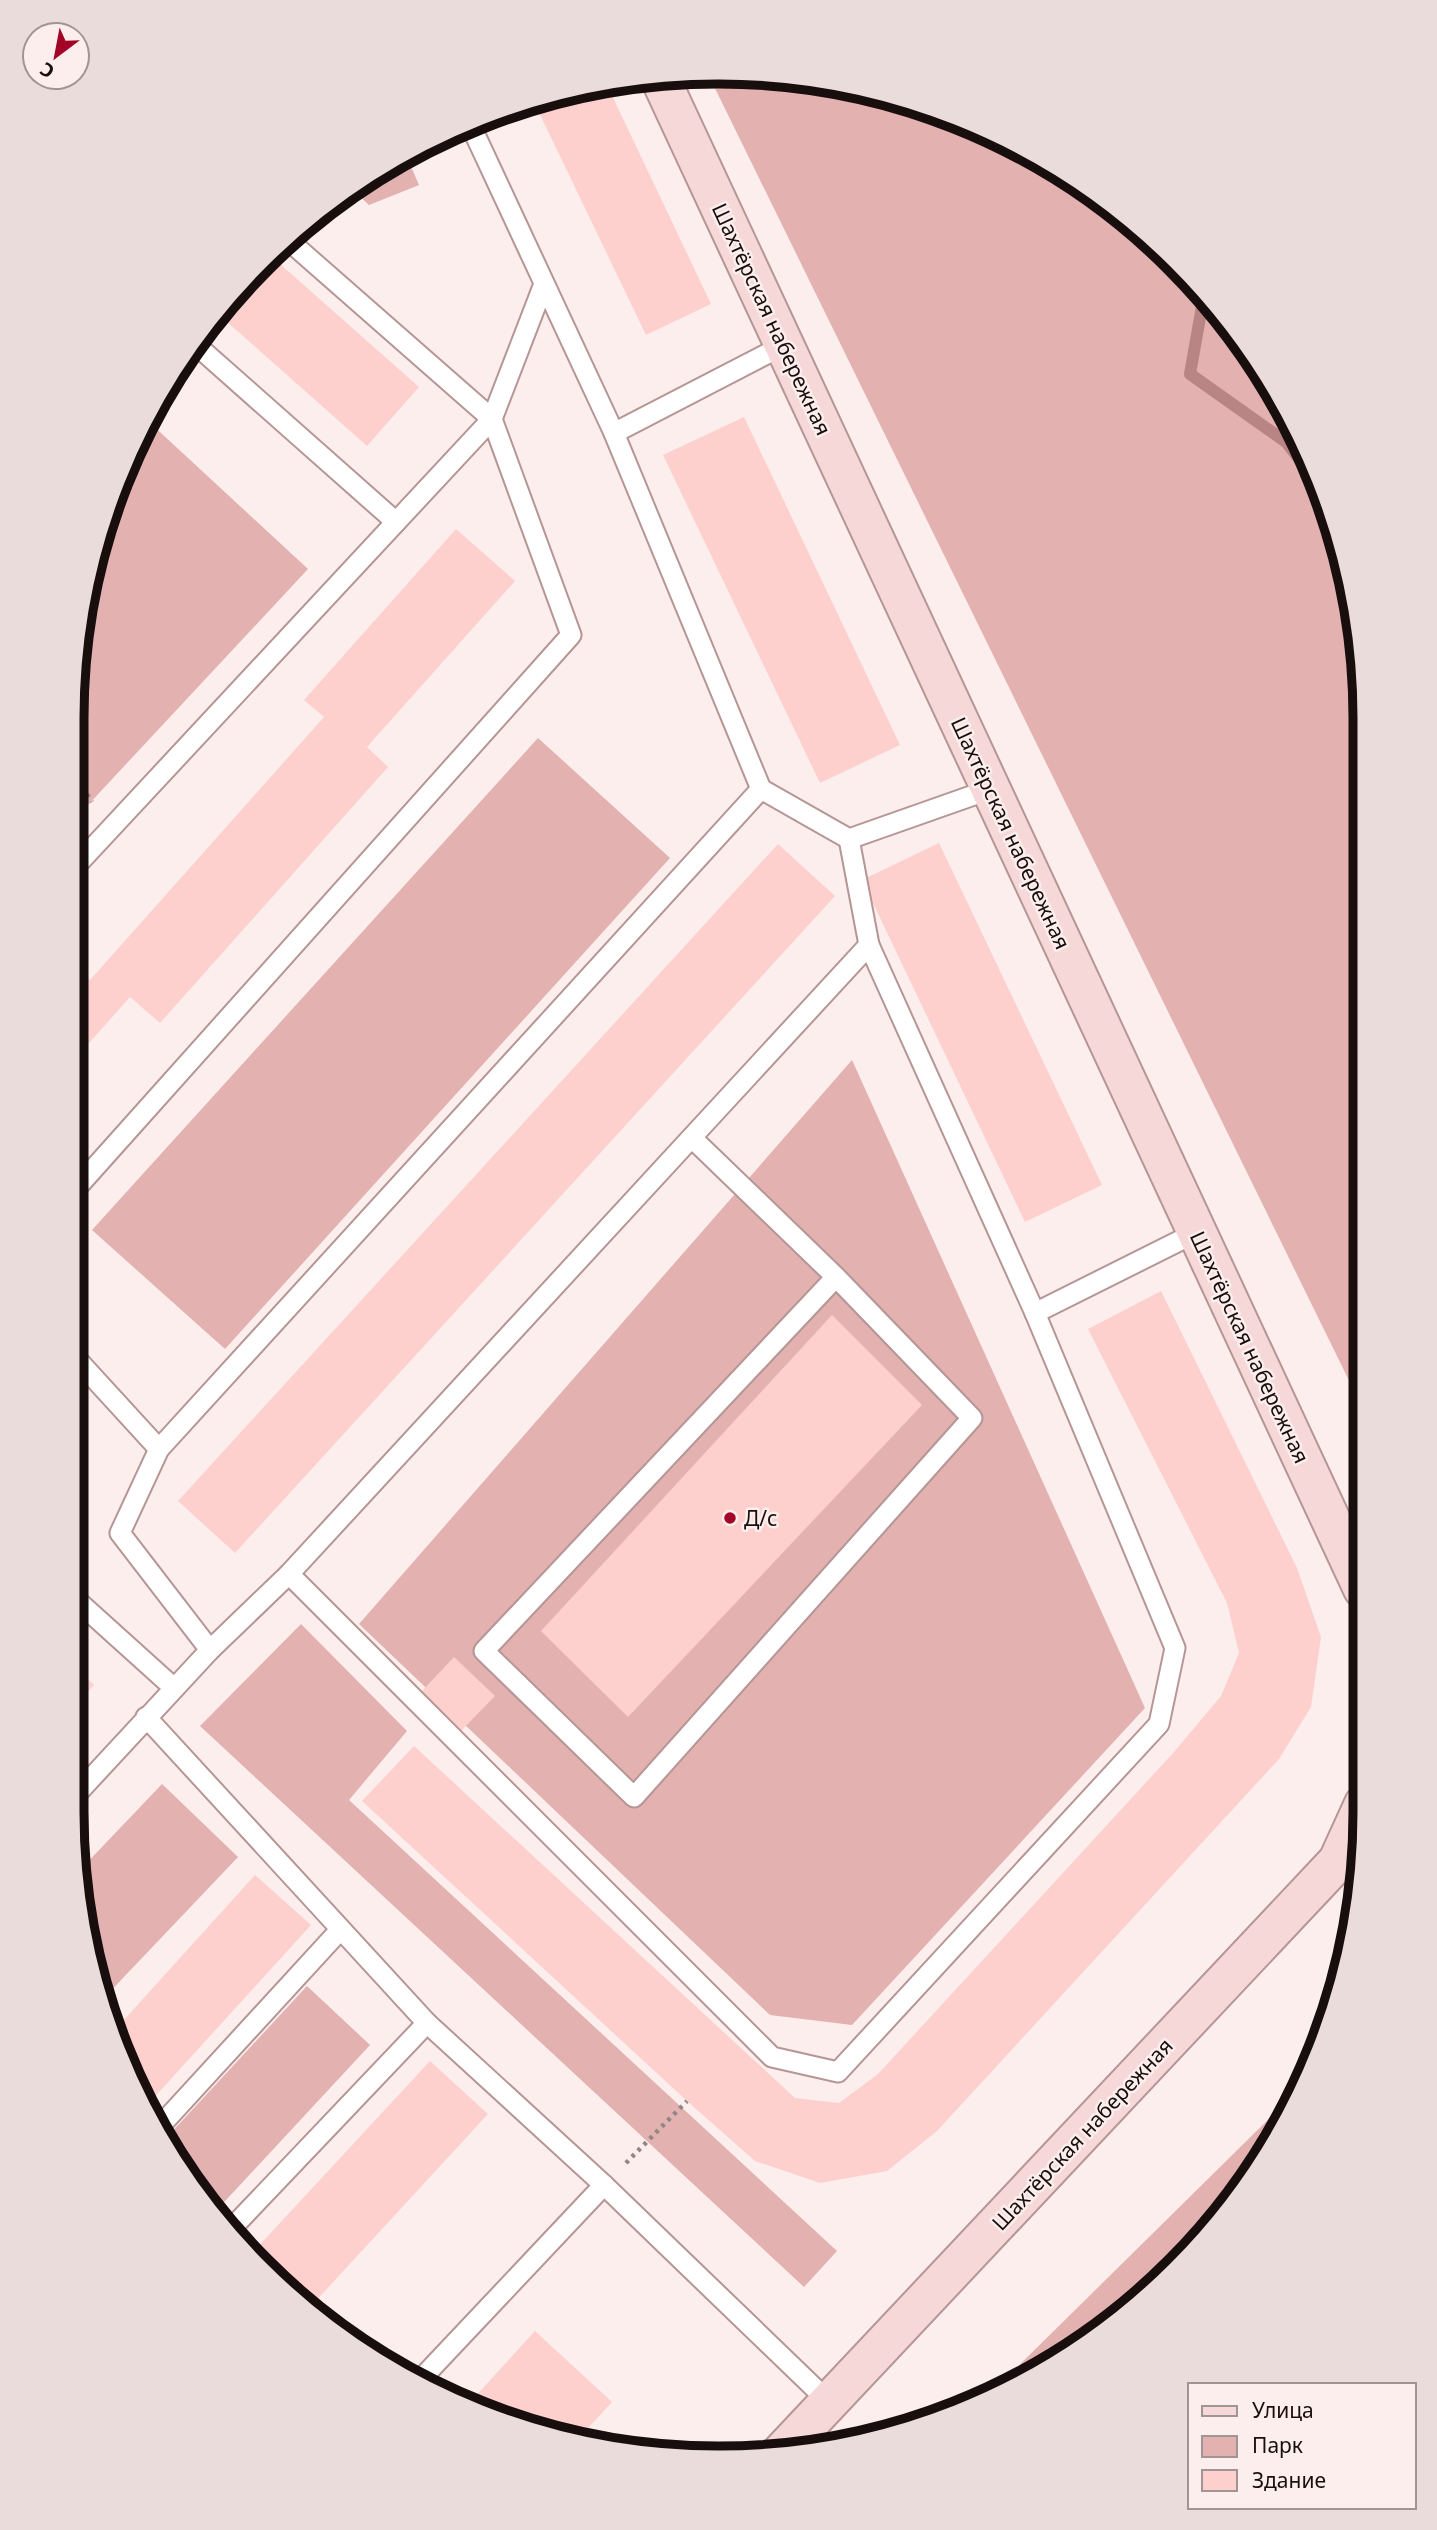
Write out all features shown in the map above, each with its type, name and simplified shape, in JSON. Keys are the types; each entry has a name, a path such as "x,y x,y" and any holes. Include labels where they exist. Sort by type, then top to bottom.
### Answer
{"street":[{"name":"Шахтёрская набережная","path":"664,86 1353,1567"},
{"name":"Шахтёрская набережная","path":"791,2442 1338,1861 1353,1829"}],"lane":[{"path":"474,133 614,433 761,789 849,839 990,789"},
{"path":"84,1180 571,635 492,419 295,246"},
{"path":"84,857 492,419 544,284"},
{"path":"614,433 784,345"},
{"path":"202,350 396,522"},
{"path":"210,1650 120,1533 159,1449 761,789"},
{"path":"289,1574 772,2057 838,2072 1159,1724 1175,1648 1035,1313 869,946 849,839"},
{"path":"84,1786 210,1650 289,1574 869,946"},
{"path":"692,1138 836,1277 972,1418 634,1797 484,1651 836,1277"},
{"path":"1035,1313 1197,1232"},
{"path":"84,1367 159,1449"},
{"path":"84,1607 174,1688"},
{"path":"146,1717 427,2023 604,2185 829,2402"},
{"path":"165,2121 340,1930"},
{"path":"236,2224 427,2023"},
{"path":"426,2374 604,2185"}],"path":[{"path":"604,2185 687,2101"}],"green space":[{"path":"713,84 801,89 883,106 961,132 1036,169 1105,215 1137,241 1196,300 1246,366 1288,438 1305,476 1331,554 1348,636 1352,677 1353,1389"},
{"path":"410,164 419,185 369,205 359,196"},
{"path":"155,427 308,569 84,809 85,677 96,595 118,515 132,476"},
{"path":"538,738 670,858 225,1349 92,1230"},
{"path":"852,1060 1145,1708 852,2025 770,2015 359,1624"},
{"path":"301,1624 407,1731 349,1800 837,2251 804,2287 200,1726"},
{"path":"162,1784 238,1857 111,1991 96,1935 86,1864"},
{"path":"307,1986 370,2045 221,2205 171,2133"},
{"path":"1279,2109 1222,2198 1167,2260 1105,2315 1071,2339 1008,2376"}],"building":[{"path":"611,93 711,304 646,335 538,111"},
{"path":"278,262 419,387 367,446 225,320"},
{"path":"744,417 900,745 820,783 663,455"},
{"path":"456,529 515,581 367,747 388,767 160,1023 130,997 84,1049 84,975 90,980 324,717 304,700"},
{"path":"939,843 1102,1185 1025,1222 862,880"},
{"path":"778,844 835,896 235,1553 178,1501"},
{"path":"1161,1291 1297,1568 1321,1637 1311,1707 1279,1759 937,2131 887,2171 820,2183 755,2161 362,1801 414,1746 795,2098 839,2103 878,2074 1174,1752 1221,1696 1239,1653 1227,1603 1088,1329"},
{"name":"Д/с","path":"832,1315 922,1405 628,1717 541,1631"},
{"path":"454,1657 495,1696 461,1731 421,1692"},
{"path":"84,1675 94,1685 84,1696"},
{"path":"255,1875 311,1925 153,2099 121,2023"},
{"path":"430,2061 488,2114 315,2301 258,2247"},
{"path":"535,2331 612,2402 585,2432 474,2397"}],"waterway":[{"path":"1202,307 1190,374 1286,442 1295,453"}],"place":[{"name":"Д/с","path":"730,1518"}]}
